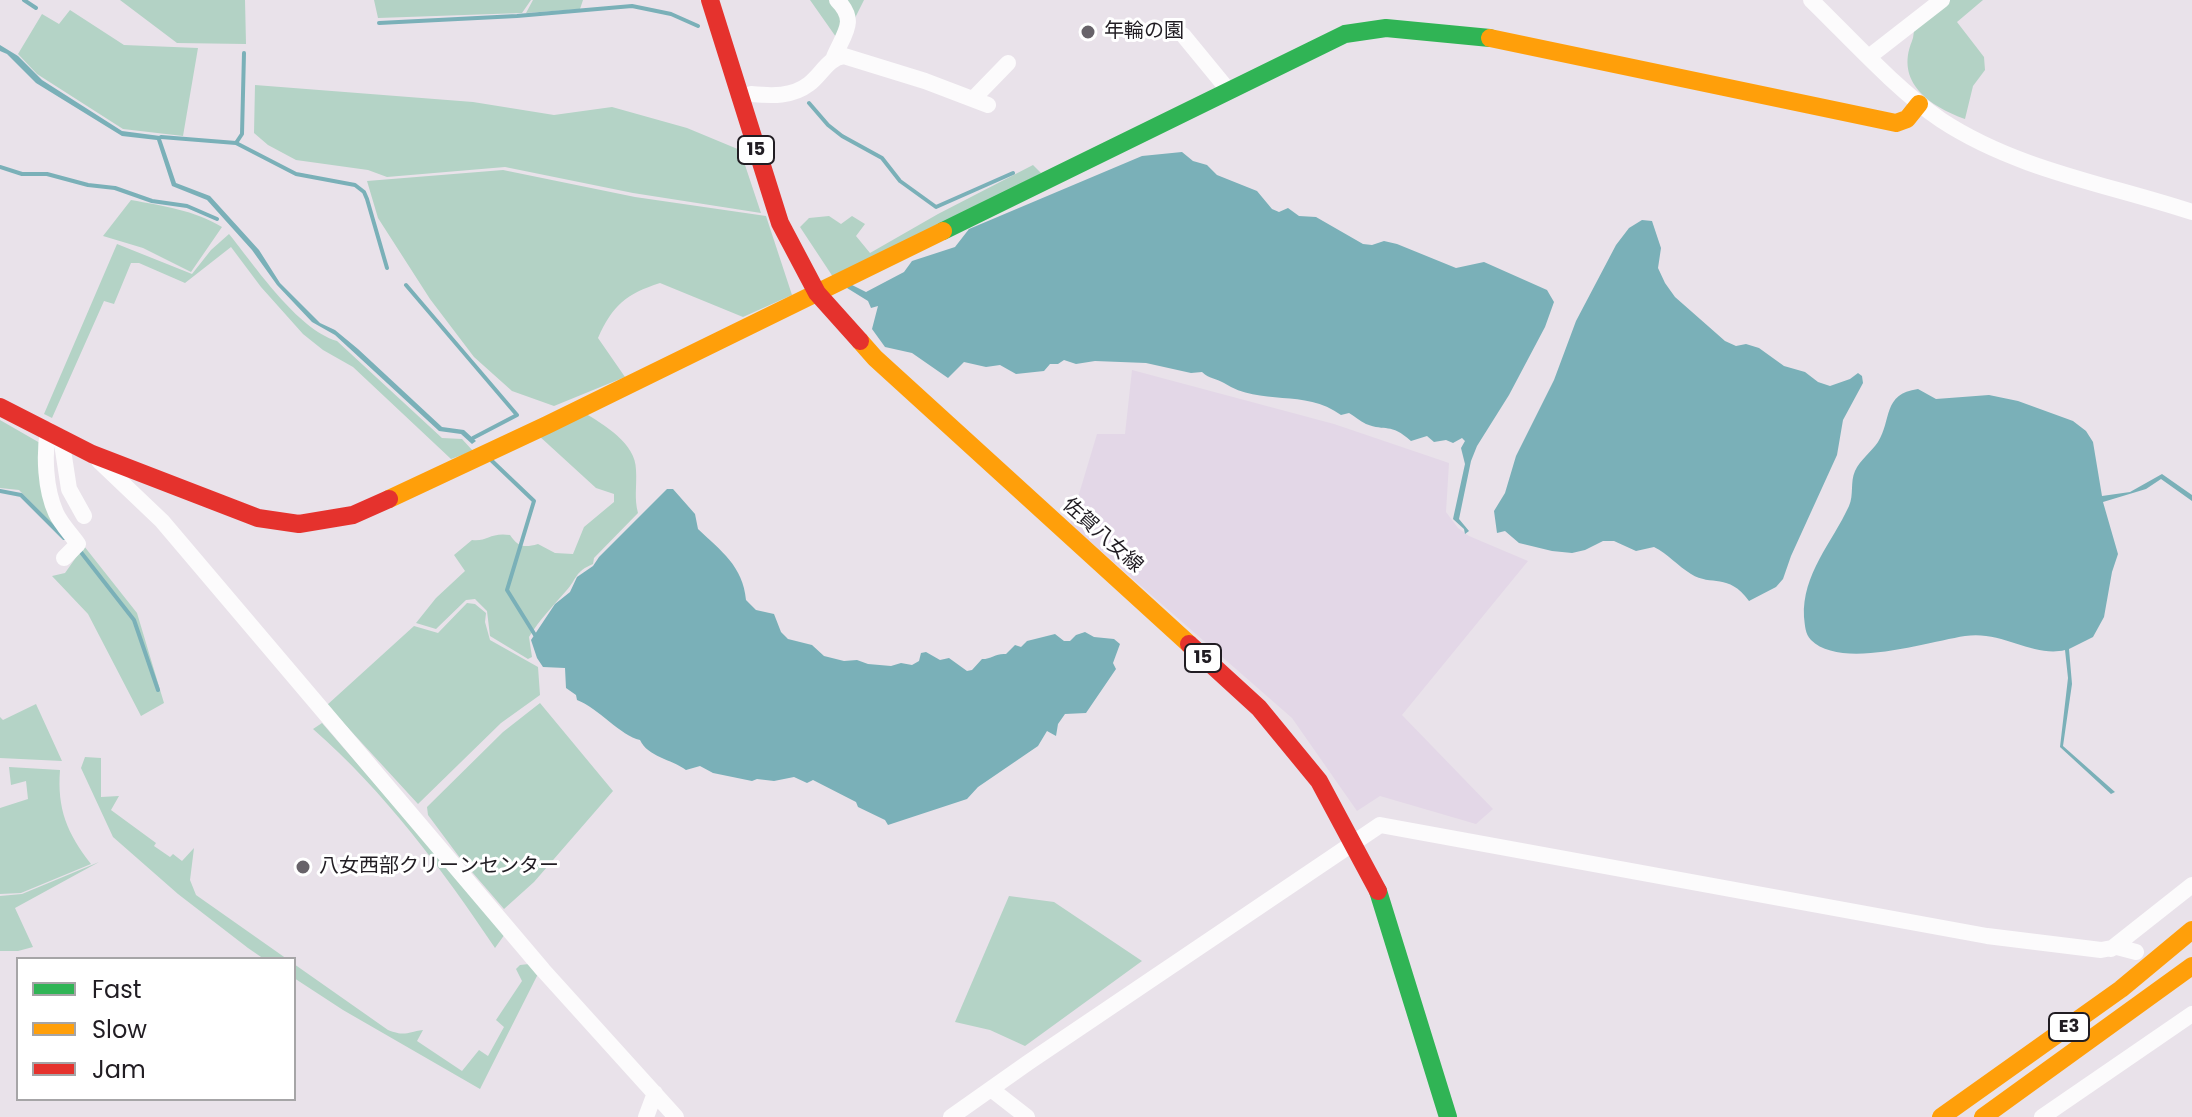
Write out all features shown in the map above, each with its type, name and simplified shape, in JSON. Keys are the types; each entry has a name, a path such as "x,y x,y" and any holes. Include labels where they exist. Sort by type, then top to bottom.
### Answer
{"main road":[{"name":"佐賀八女線","path":"710,0 780,223 817,293 875,358 1259,708 1319,781 1376,885 1448,1117"},
{"path":"0,407 92,454 258,518 299,524 353,515 547,425 1345,34 1386,28 1475,35 1896,123 1907,119 1919,104"},
{"name":"E3","path":"1941,1117 2121,989 2192,930"},
{"name":"E3","path":"1983,1117 2192,966"}],"street":[{"path":"751,94 775,96 795,92 809,83 834,57 850,18 837,0"},
{"path":"1811,0 1919,104 1942,121 1986,145 2058,175 2192,212"},
{"path":"1870,56 1942,0"},
{"path":"1183,35 1229,91"},
{"path":"834,57 844,56 986,100 1008,63"},
{"path":"55,434 69,489 84,516"},
{"path":"55,434 45,449 51,498 56,514 78,544 64,558"},
{"path":"92,454 162,521 543,970 676,1117"},
{"path":"951,1117 991,1089 1024,1057 1380,825 1987,936 2101,950 2117,947 2136,952"},
{"path":"2111,949 2192,885"},
{"path":"2042,1117 2192,1014"},
{"path":"991,1089 1027,1117"},
{"path":"646,1117 655,1093"}],"shaded area":[{"path":"1132,370 1334,424 1449,463 1446,512 1458,528 1469,536 1528,561 1402,715 1493,809 1476,824 1380,796 1357,811 1292,718 1070,524 1097,434 1125,434"}],"green space":[{"path":"120,0 245,0 246,44 177,43"},
{"path":"374,0 531,0 522,13 378,18"},
{"path":"533,0 583,0 580,9 526,13"},
{"path":"810,0 864,0 850,28 836,37"},
{"path":"1950,0 1983,0 1957,22 1984,57 1985,70 1973,86 1965,119 1928,99 1912,80 1908,69 1915,28"},
{"path":"70,10 124,45 198,48 183,136 123,129 37,74 18,54 42,14 59,24"},
{"path":"255,85 473,102 554,115 612,107 687,128 740,150 761,213 633,193 505,167 387,177 368,170 296,160 268,145 254,133"},
{"path":"1033,165 1041,173 835,280 800,227 809,218 829,216 841,224 852,216 865,224 856,236 870,253"},
{"path":"503,170 635,197 766,216 792,295 743,317 660,283 622,302 609,317 598,338 625,377 554,406 512,391 474,357 430,299 378,218 367,181"},
{"path":"131,200 189,213 222,227 191,272 143,248 103,236"},
{"path":"229,234 278,295 307,324 337,341 442,438 462,439 473,451 451,459 353,367 303,334 231,247 185,283 139,263 131,263 114,304 104,301 52,418 44,414 117,244 192,274"},
{"path":"583,412 617,436 631,451 635,460 638,513 594,558 593,564 579,573 538,624 529,637 532,657 528,659 490,636 487,611 475,599 466,600 436,629 416,623 436,598 465,571 454,555 472,540 510,535 522,546 538,544 555,553 573,554 584,527 614,502 614,494 596,488 538,435"},
{"path":"0,420 40,443 57,529 19,490 0,488"},
{"path":"84,546 137,613 164,703 141,716 88,614 52,576 65,573"},
{"path":"467,603 475,604 486,613 490,640 538,667 540,695 501,723 418,804 327,705 414,626 438,633"},
{"path":"540,703 613,791 534,882 504,909 460,858 428,815 427,807 503,732"},
{"path":"36,704 62,761 0,758 0,717 3,720"},
{"path":"322,723 505,934 495,948 411,832 364,779 313,729"},
{"path":"85,757 101,758 101,797 119,796 111,810 170,857 173,854 182,861 194,848 190,880 196,895 284,957 261,957 248,948 178,894 113,837 81,768"},
{"path":"9,767 60,770 60,797 65,820 91,864 21,893 0,894 0,808 28,799 26,781 11,785"},
{"path":"99,862 15,908 33,947 0,951 0,896 22,894"},
{"path":"1009,896 1054,902 1142,961 1025,1046 990,1030 955,1022"},
{"path":"529,964 539,972 480,1089 296,979 296,965 388,1030 403,1034 423,1030 417,1041 462,1071 479,1050 488,1056 504,1027 496,1020 522,981 516,969"}],"water":[{"path":"0,45 18,56 42,80 122,131 160,136 176,183 210,196 259,250 280,283 320,323 335,330 358,349 442,427 464,430 476,441 472,444 461,434 439,431 335,335 312,322 207,200 172,186 157,140 122,136 36,83 7,54 0,51"},
{"path":"1182,152 1193,161 1207,165 1217,175 1257,191 1272,209 1279,212 1288,208 1299,216 1316,217 1363,244 1384,241 1397,244 1456,268 1484,262 1547,290 1554,302 1545,327 1471,461 1459,519 1469,531 1465,534 1453,519 1465,464 1461,448 1465,441 1462,438 1453,443 1446,440 1434,442 1427,436 1411,441 1393,429 1366,424 1349,413 1341,415 1312,402 1253,394 1202,372 1191,373 1146,363 1095,361 1076,364 1064,360 1050,364 1044,371 1016,374 1000,365 986,367 964,362 948,378 912,353 885,347 872,329 878,306 871,308 868,301 847,288 848,283 866,292 904,272 912,261 955,247 969,229 1142,156"},
{"path":"1642,220 1652,221 1661,248 1658,268 1665,283 1675,297 1725,341 1736,346 1746,344 1759,348 1784,366 1805,372 1830,386 1858,373 1862,376 1863,383 1843,420 1837,455 1783,579 1776,587 1749,601 1734,586 1699,578 1654,547 1636,551 1614,541 1603,541 1572,553 1519,543 1505,531 1497,533 1494,511 1505,493 1516,456 1554,380 1576,321 1616,245 1629,228"},
{"path":"1918,389 1936,399 1989,395 2018,401 2073,421 2086,431 2093,442 2102,496 2130,492 2162,474 2192,495 2192,501 2161,479 2146,489 2103,502 2118,554 2104,617 2093,637 2069,649 2072,684 2063,746 2115,792 2111,794 2060,747 2068,678 2065,650 2042,650 1979,635 1885,652 1842,653 1825,649 1808,635 1804,617 1808,587 1819,559 1849,506 1855,471 1878,442 1893,402 1899,396"},
{"path":"667,489 673,489 695,514 698,529 736,568 746,600 756,610 774,614 781,632 788,639 812,645 824,656 891,666 901,663 912,665 919,661 921,653 926,652 940,660 949,658 967,671 982,659 1006,654 1015,645 1021,647 1027,641 1055,634 1064,641 1070,641 1085,632 1094,637 1114,639 1120,644 1113,663 1116,669 1086,713 1065,714 1058,724 1056,736 1047,731 1038,746 978,787 967,799 888,825 885,820 858,807 856,802 813,780 807,783 794,777 752,781 713,773 700,766 686,770 654,754 640,740 577,700 576,695 566,688 565,668 543,667 531,640 555,604 570,592 577,577 593,566"}],"waterway":[{"path":"24,0 36,8"},
{"path":"379,23 632,6 671,14 698,26"},
{"path":"236,143 242,134 244,53"},
{"path":"809,103 828,125 882,158 900,181 936,207 1013,173"},
{"path":"161,137 236,143 296,174 355,185 367,199 387,268"},
{"path":"0,167 22,174 47,174 88,185 115,188 152,201 187,206 217,219"},
{"path":"406,285 517,415 473,438"},
{"path":"492,461 534,501 507,590 535,635"},
{"path":"0,491 21,495 64,538"},
{"path":"80,551 134,620 158,690"}],"traffic: fast":[{"path":"943,231 1345,34 1386,28 1490,38"},
{"path":"1378,891 1448,1117"}],"traffic: slow":[{"path":"1490,38 1896,123 1907,119 1919,104"},
{"path":"389,499 943,231"},
{"path":"860,341 1189,644"},
{"path":"1941,1117 2121,989 2192,930"},
{"path":"1983,1117 2192,966"}],"traffic: jam":[{"path":"710,0 780,223 817,293 860,341"},
{"path":"0,407 92,454 258,518 299,524 353,515 389,499"},
{"path":"1189,644 1259,708 1319,781 1378,891"}],"place":[{"name":"年輪の園","path":"1088,32"},
{"name":"八女西部クリーンセンター","path":"303,867"}]}
